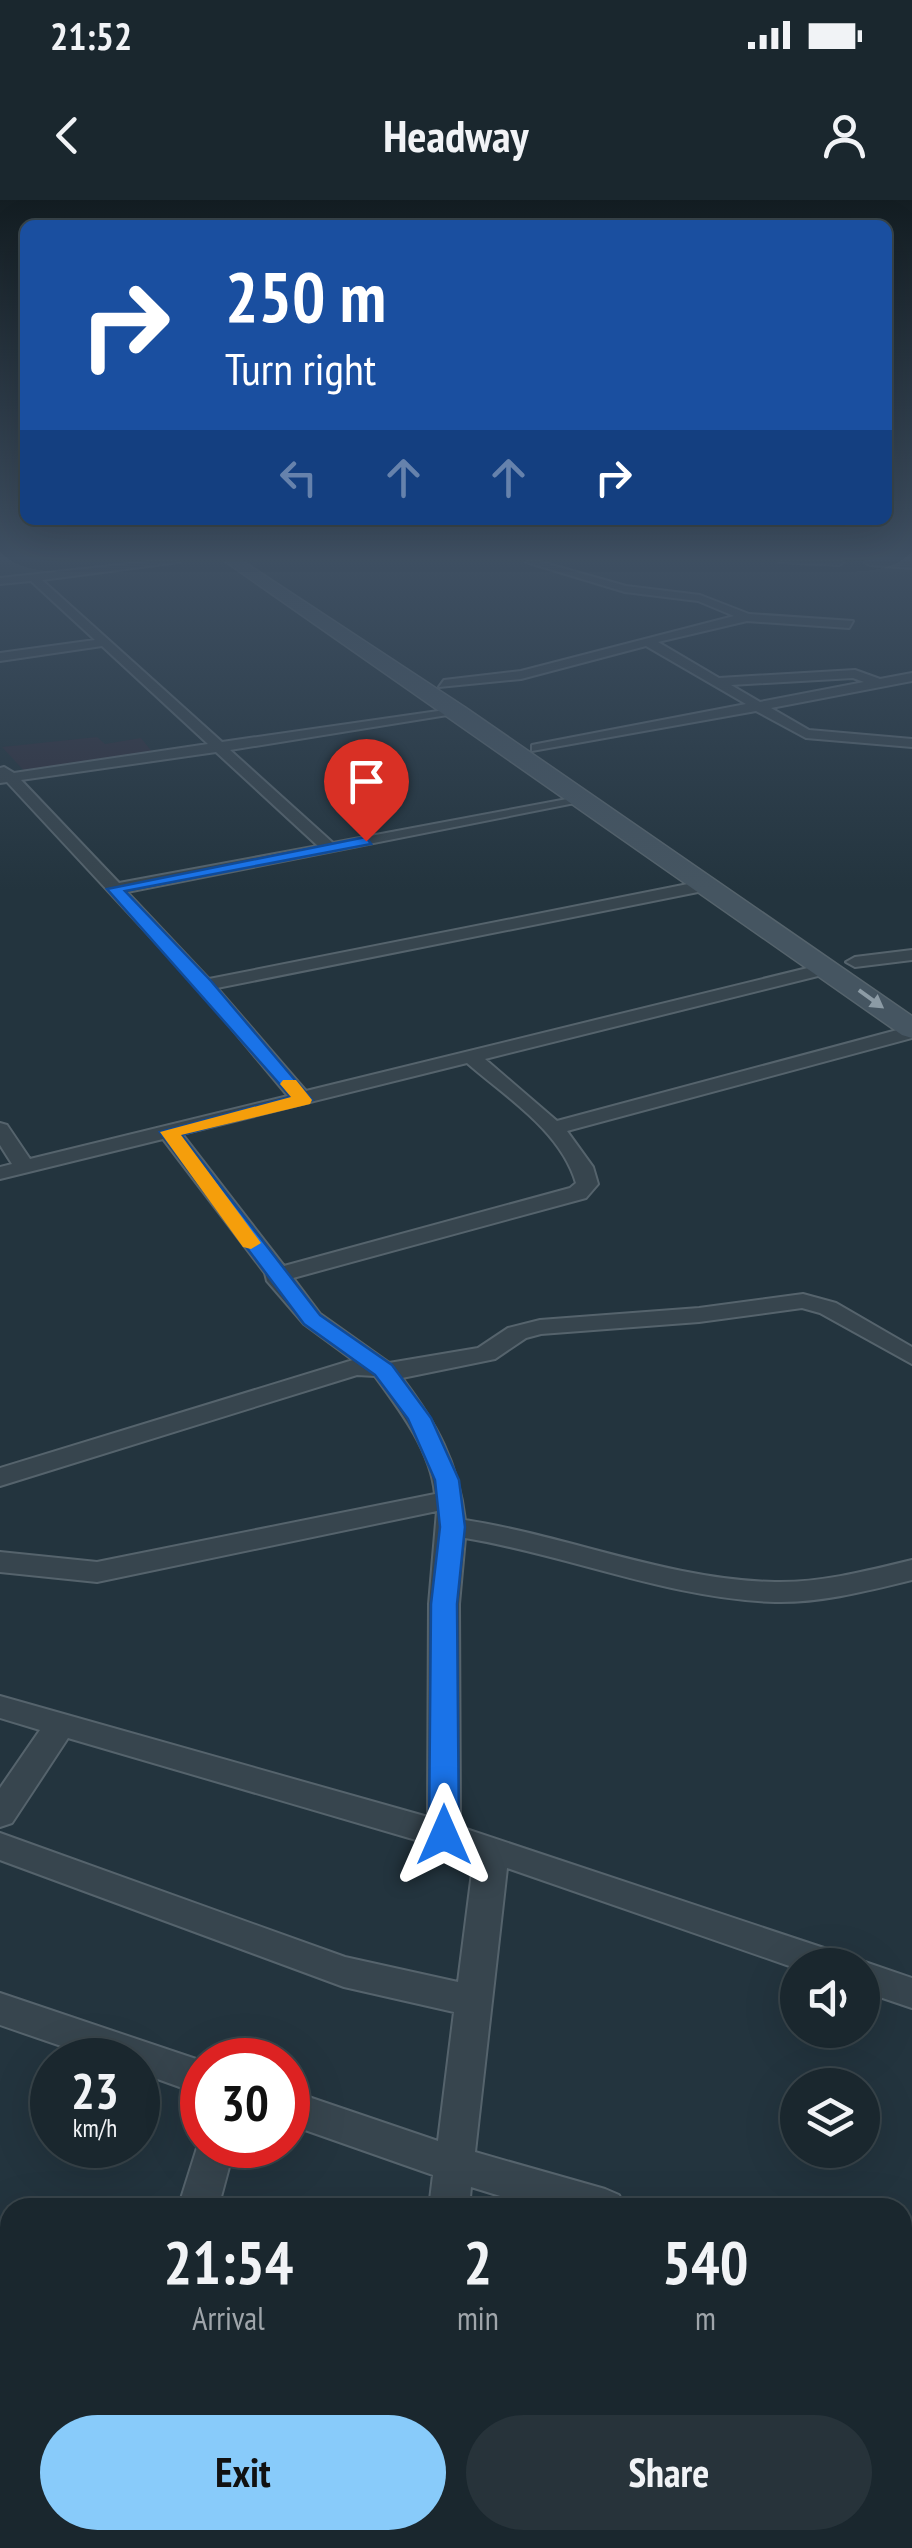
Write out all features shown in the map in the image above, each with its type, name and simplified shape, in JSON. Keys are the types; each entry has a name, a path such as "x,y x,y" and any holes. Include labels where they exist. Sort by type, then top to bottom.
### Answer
{"main road":[{"path":"398,672 708,884 912,1031"},
{"path":"424,672 912,1004"}],"street":[{"path":"133,672 330,848"},
{"path":"444,684 522,672"},
{"path":"699,672 814,737 912,742"},
{"path":"717,682 855,674 880,685"},
{"path":"537,748 912,677"},
{"path":"3,774 459,712"},
{"path":"3,774 205,985 303,1100"},
{"path":"115,889 583,800"},
{"path":"205,985 708,884"},
{"path":"855,962 912,955"},
{"path":"0,1174 828,968"},
{"path":"552,1128 912,1031"},
{"path":"276,1276 578,1192 587,1184 586,1173 552,1128 472,1058"},
{"path":"0,1130 25,1167"},
{"path":"169,1132 312,1319 384,1370 420,1418 447,1480 451,1514 444,1604 444,1835"},
{"path":"0,1477 356,1367 384,1370 486,1354 517,1332 540,1327 699,1315 803,1301 828,1308 912,1356"},
{"path":"0,1562 97,1572 451,1514 503,1534 763,1591 826,1586 912,1570"},
{"path":"0,1707 492,1849 780,1948"},
{"path":"0,1814 60,1724"},
{"path":"0,1846 344,1972 474,2000"},
{"path":"450,2198 492,1849"},
{"path":"880,1982 912,1993"},
{"path":"0,2009 180,2070"},
{"path":"310,2115 453,2164 570,2198"},
{"path":"201,2198 209,2168"}],"shaded area":[{"path":"97,737 105,744 141,738 153,753 27,774 2,747"}],"slow traffic":[{"path":"251,1243 169,1132 303,1100 289,1084"}],"route":[{"path":"366,841 115,889 205,985 303,1100 169,1132 312,1319 384,1370 420,1418 447,1480 452,1527 444,1604 444,1835"}]}
